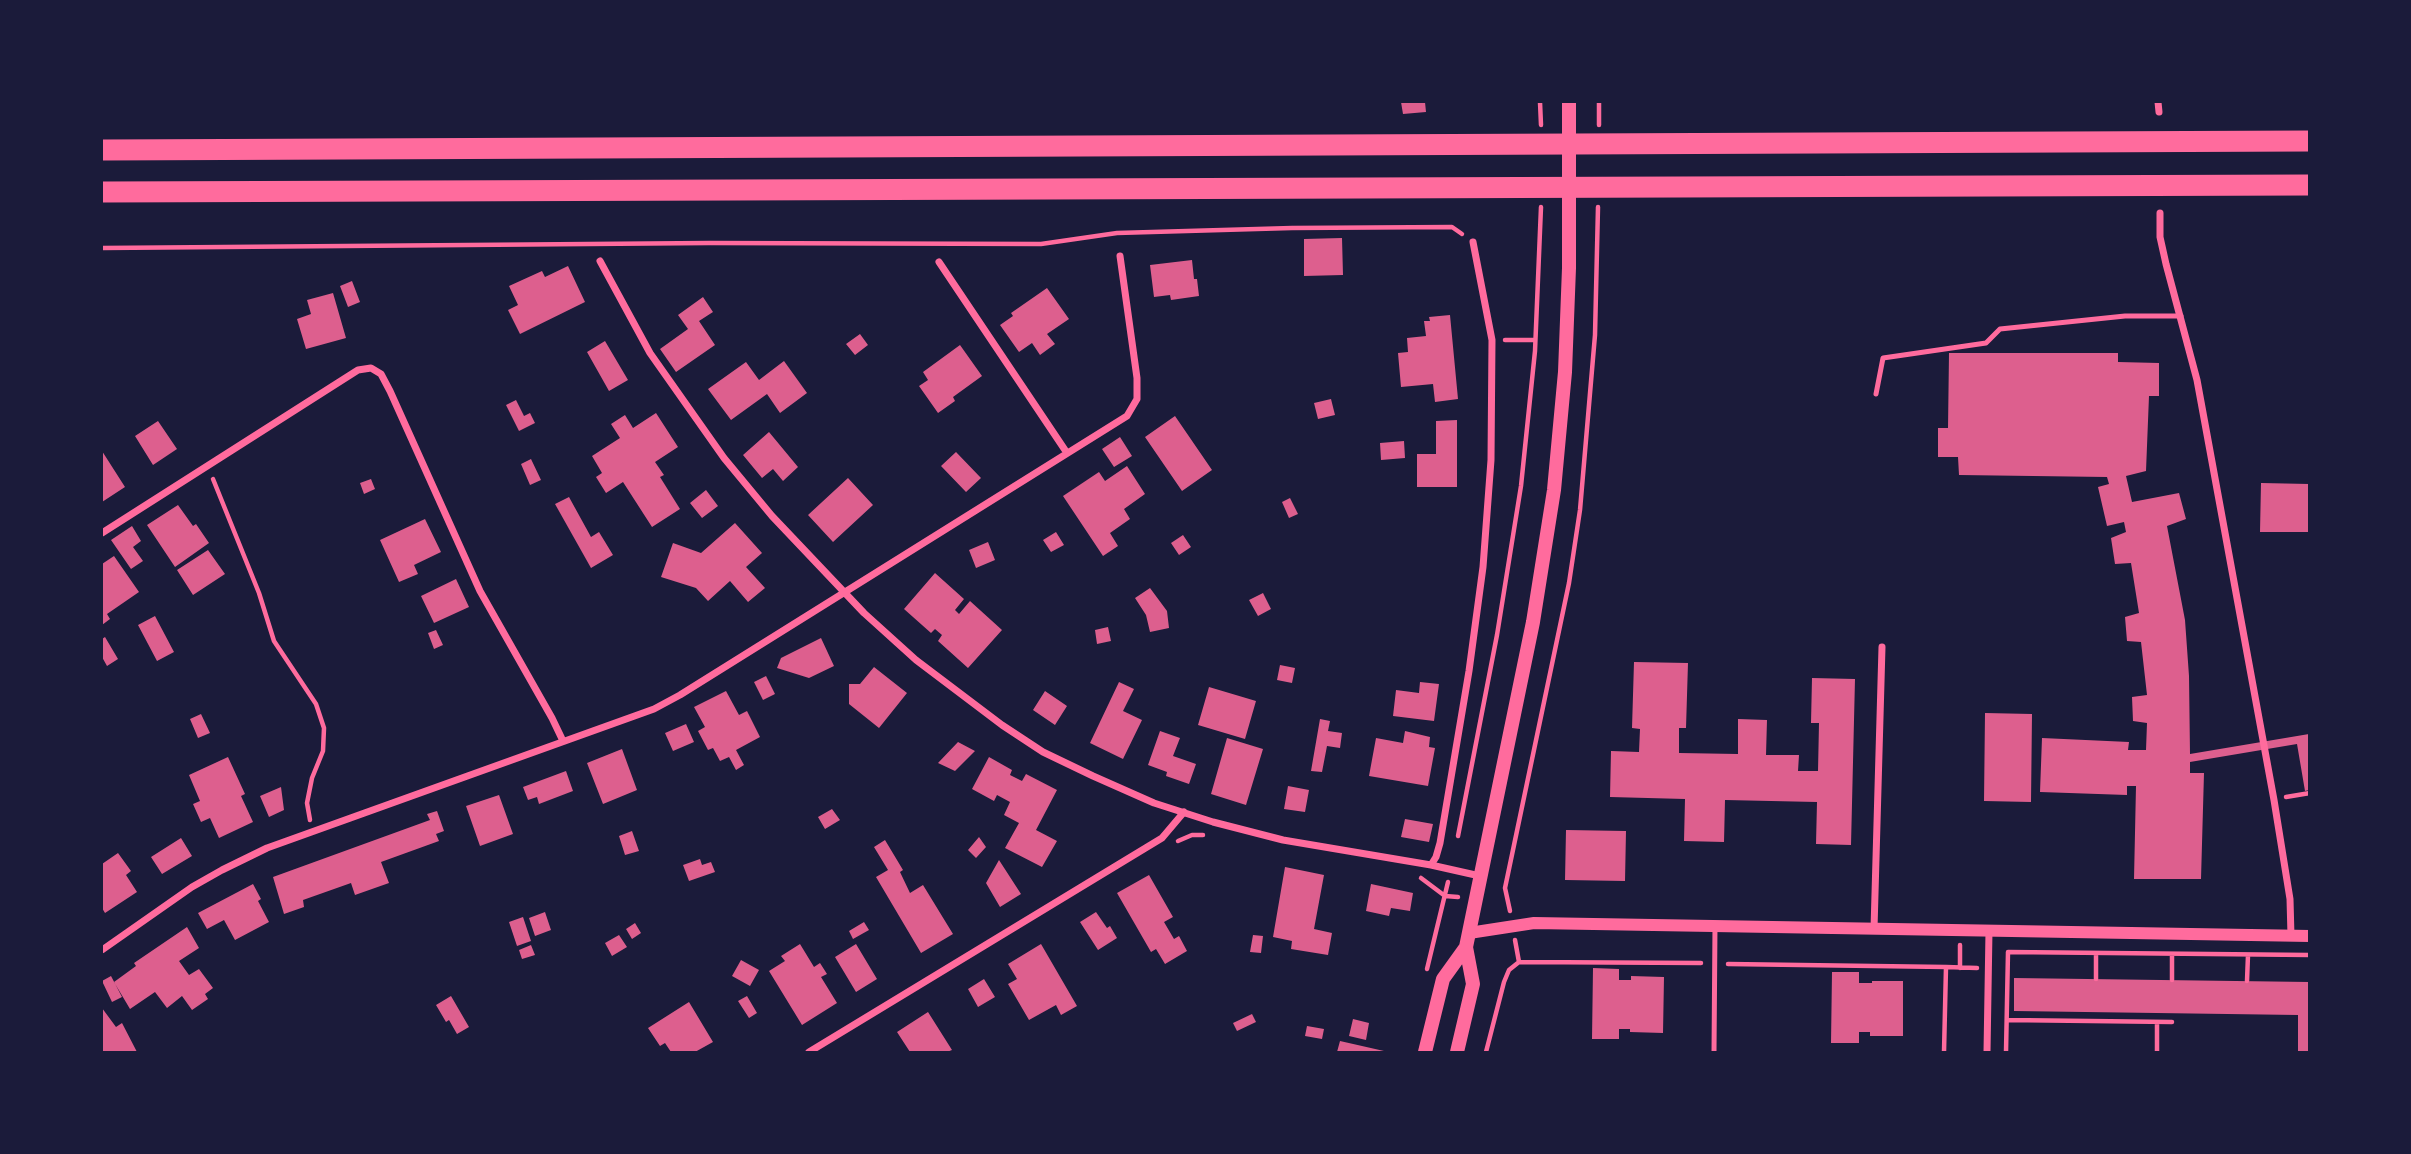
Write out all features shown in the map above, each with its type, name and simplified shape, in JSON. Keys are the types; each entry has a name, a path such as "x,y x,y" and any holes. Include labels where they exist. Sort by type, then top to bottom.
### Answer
{"highway":[{"path":"102,150 2309,141"},
{"path":"102,192 2309,185"}],"main road":[{"path":"1457,1052 1473,984 1467,940 1533,622 1554,490 1565,372 1569,268 1569,102"},
{"path":"1425,1052 1443,979 1467,940"}],"street":[{"path":"2158,102 2160,112"},
{"path":"2160,213 2160,237 2199,394 2274,800 2290,899 2291,936"},
{"path":"1431,864 1440,843 1469,671 1483,566 1491,460 1492,340 1473,242"},
{"path":"102,950 162,906 222,870 267,848 654,709 1127,416 1137,399 1137,378 1120,256"},
{"path":"600,261 650,353 724,458 772,516 845,592 916,660 1002,726 1043,752 1093,776 1184,813 1283,840 1431,864 1480,876"},
{"path":"939,262 1067,453"},
{"path":"102,533 358,370 371,368 381,374 390,391 480,591 563,741"},
{"path":"1874,929 1882,647"},
{"path":"808,1052 1162,838 1184,813"},
{"path":"1467,940 1512,926 1534,923 2309,936"},
{"path":"1987,1052 1989,931"}],"lane":[{"path":"1875,394 1883,358 1986,343 2000,329 2124,316 2181,316"},
{"path":"1714,1052 1715,926"}],"path":[{"path":"102,248 697,243 1041,244 1117,233 1438,227 1452,227 1473,242"},
{"path":"1426,974 1451,869 1485,702 1512,550 1521,486 1540,267"},
{"path":"1519,962 1505,888 1569,583 1580,510 1591,398 1597,268"},
{"path":"1519,341 1535,340"},
{"path":"208,465 259,593 274,640 316,704 324,728 323,751 307,803 312,832"},
{"path":"2274,800 2309,793"},
{"path":"1168,847 1192,835 1206,835"},
{"path":"1418,876 1445,896"},
{"path":"2006,1052 2008,952 2309,955"},
{"path":"2096,953 2096,979"},
{"path":"2172,954 2172,980"},
{"path":"2247,981 2248,955"},
{"path":"1486,1052 1504,982 1509,970 1519,962 1946,967 1944,1052"},
{"path":"2007,1020 2172,1022"},
{"path":"2157,1022 2157,1052"}],"building":[{"path":"1401,102 1425,102 1426,112 1403,114"},
{"path":"1342,238 1343,275 1304,276 1304,239"},
{"path":"1192,260 1199,296 1171,300 1170,295 1154,297 1150,265"},
{"path":"568,266 585,302 520,334 508,310 518,305 509,286 542,271 545,277"},
{"path":"352,281 360,302 348,307 340,286"},
{"path":"1047,288 1069,319 1047,334 1055,344 1040,355 1032,343 1019,352 1000,325 1013,316 1011,313"},
{"path":"333,293 346,338 306,349 297,319 311,314 307,300"},
{"path":"703,297 713,312 699,321 715,345 676,372 660,349 688,329 678,315"},
{"path":"1450,315 1458,399 1435,402 1433,384 1401,387 1398,353 1408,352 1407,338 1426,336 1424,321 1430,321 1429,317"},
{"path":"860,334 868,345 855,355 846,344"},
{"path":"605,341 628,380 609,391 587,352"},
{"path":"960,345 982,376 953,397 955,401 938,413 919,386 928,380 923,372"},
{"path":"1949,353 2118,353 2118,362 2159,363 2159,396 2149,396 2146,471 2126,476 2132,502 2179,493 2186,519 2167,526 2185,620 2190,754 2309,734 2309,790 2305,791 2297,744 2190,762 2190,773 2204,773 2201,879 2134,879 2136,786 2127,786 2127,795 2040,792 2042,738 2129,742 2128,750 2146,750 2147,723 2133,721 2132,697 2147,695 2141,642 2127,641 2125,617 2139,613 2131,563 2115,564 2111,538 2126,532 2124,522 2107,526 2098,487 2109,484 2107,477 1959,475 1958,457 1938,457 1938,428 1948,428"},
{"path":"784,361 807,393 780,413 767,394 731,420 708,389 746,362 759,380"},
{"path":"1331,399 1335,415 1318,419 1314,403"},
{"path":"516,400 524,416 530,413 535,423 519,431 506,405"},
{"path":"656,413 678,447 655,462 664,475 660,477 680,509 652,527 623,482 606,493 596,477 602,473 592,456 620,438 611,424 625,415 633,428"},
{"path":"1175,416 1212,470 1182,491 1145,437"},
{"path":"1457,420 1457,487 1417,487 1417,454 1436,454 1436,421"},
{"path":"158,421 177,449 153,465 135,436"},
{"path":"769,432 798,467 783,481 773,469 762,478 743,455"},
{"path":"1120,437 1132,456 1114,467 1102,449"},
{"path":"1404,441 1405,458 1381,460 1380,443"},
{"path":"102,451 125,487 102,502"},
{"path":"956,452 981,478 966,492 941,466"},
{"path":"531,459 541,480 530,485 521,464"},
{"path":"1127,466 1145,494 1124,509 1130,519 1110,533 1118,546 1103,556 1063,496 1099,472 1105,481"},
{"path":"848,478 873,505 833,542 808,515"},
{"path":"371,479 375,489 364,494 360,483"},
{"path":"2261,483 2309,484 2309,532 2260,532"},
{"path":"706,490 718,506 702,518 690,503"},
{"path":"569,497 591,537 599,532 613,555 591,568 555,504"},
{"path":"1290,498 1298,514 1289,518 1282,502"},
{"path":"178,505 209,543 175,567 147,525"},
{"path":"425,519 441,552 414,565 418,574 399,582 380,540"},
{"path":"735,523 762,553 746,567 765,588 748,602 730,581 708,601 696,588 661,577 673,543 701,553"},
{"path":"132,526 141,541 133,547 143,561 131,569 111,540"},
{"path":"1056,532 1064,545 1051,552 1043,540"},
{"path":"1183,535 1191,547 1179,555 1171,543"},
{"path":"988,542 995,560 976,568 969,550"},
{"path":"208,550 225,574 193,595 177,570"},
{"path":"114,556 139,592 107,614 110,619 102,625 102,564"},
{"path":"935,573 964,599 955,610 959,614 970,601 1002,630 968,668 938,641 942,635 935,629 931,633 904,609"},
{"path":"456,579 469,607 434,623 421,596"},
{"path":"1150,588 1167,611 1169,628 1150,632 1146,615 1135,598"},
{"path":"1263,593 1271,609 1258,616 1249,600"},
{"path":"155,616 174,652 157,661 138,625"},
{"path":"1108,627 1111,641 1097,644 1095,630"},
{"path":"436,630 443,645 434,649 428,633"},
{"path":"105,637 118,659 107,666 102,657 102,639"},
{"path":"821,638 834,666 809,678 777,668 781,658"},
{"path":"1634,662 1688,663 1686,728 1679,728 1679,753 1738,754 1738,719 1767,720 1766,755 1799,755 1798,771 1818,771 1819,723 1811,723 1812,678 1855,679 1851,845 1816,844 1817,802 1725,800 1724,842 1684,841 1685,799 1610,797 1611,751 1639,752 1640,729 1632,728"},
{"path":"1280,665 1295,668 1292,683 1277,680"},
{"path":"874,667 907,693 879,728 849,704 849,684 860,684"},
{"path":"766,676 775,694 763,700 754,682"},
{"path":"1119,682 1134,689 1123,711 1142,720 1123,759 1090,743"},
{"path":"1420,682 1439,684 1434,721 1393,716 1396,690 1419,693"},
{"path":"1209,687 1256,701 1245,739 1198,725"},
{"path":"726,691 739,715 747,711 760,737 736,750 744,765 736,770 729,757 720,761 713,748 708,750 698,731 705,727 694,707"},
{"path":"1045,691 1067,706 1055,725 1033,710"},
{"path":"1985,713 2032,714 2031,802 1984,801"},
{"path":"201,714 210,733 198,738 190,719"},
{"path":"1320,719 1330,721 1328,731 1342,733 1340,748 1327,746 1322,772 1311,771"},
{"path":"686,724 694,742 673,751 665,733"},
{"path":"1160,731 1180,738 1173,756 1196,764 1189,784 1166,776 1167,772 1148,765"},
{"path":"1405,731 1430,737 1429,747 1435,748 1428,786 1369,776 1376,738 1403,743"},
{"path":"1227,738 1263,749 1246,805 1211,794"},
{"path":"958,742 975,751 955,771 938,763"},
{"path":"622,749 637,790 603,804 587,763"},
{"path":"228,757 245,794 241,796 253,822 219,838 210,818 201,822 193,804 200,801 189,775"},
{"path":"989,757 1012,770 1010,775 1022,781 1026,774 1057,790 1036,830 1057,841 1042,867 1005,848 1019,823 1004,815 1010,802 997,795 994,801 972,789"},
{"path":"566,771 573,791 539,804 537,797 528,800 523,787"},
{"path":"1288,786 1309,790 1305,812 1284,809"},
{"path":"281,787 284,810 269,817 260,796"},
{"path":"499,795 513,834 480,846 466,806"},
{"path":"832,809 840,820 825,829 818,817"},
{"path":"437,811 444,831 436,834 439,841 381,862 389,883 355,895 351,883 303,900 304,907 284,914 273,877 430,820 427,814"},
{"path":"1405,819 1433,824 1429,842 1401,837"},
{"path":"1566,830 1626,831 1625,881 1565,880"},
{"path":"632,831 639,851 625,855 619,836"},
{"path":"979,837 986,847 976,858 968,850"},
{"path":"181,838 192,856 162,874 151,857"},
{"path":"885,840 903,870 900,872 910,893 923,885 953,934 921,953 876,877 888,870 874,847"},
{"path":"118,853 131,871 126,875 137,892 105,913 102,908 102,864"},
{"path":"700,859 702,865 711,862 715,872 689,881 683,865"},
{"path":"999,860 1021,894 1000,907 986,883"},
{"path":"1285,867 1324,875 1314,929 1332,933 1328,955 1291,949 1292,941 1273,937"},
{"path":"1149,875 1173,917 1164,922 1174,939 1179,936 1187,951 1165,964 1156,949 1151,952 1117,893"},
{"path":"253,884 269,922 235,940 224,920 207,929 198,913"},
{"path":"1371,884 1413,893 1410,911 1391,908 1389,916 1366,911"},
{"path":"545,912 551,930 535,936 529,918"},
{"path":"1096,912 1117,938 1098,950 1080,922"},
{"path":"523,917 531,941 517,946 509,922"},
{"path":"864,922 869,930 853,939 849,931"},
{"path":"635,923 641,933 632,939 626,929"},
{"path":"187,927 199,948 179,961 189,975 199,969 213,988 205,994 208,999 192,1010 182,996 167,1008 155,992 130,1009 114,982 136,966 134,963"},
{"path":"619,935 627,947 612,956 605,943"},
{"path":"1253,935 1263,936 1261,953 1250,952"},
{"path":"800,944 814,967 820,963 827,974 821,977 837,1003 802,1025 769,971 785,961 781,956"},
{"path":"856,944 877,979 856,992 835,957"},
{"path":"1041,944 1077,1006 1061,1015 1056,1005 1029,1020 1008,984 1017,979 1008,964"},
{"path":"531,945 535,955 522,959 519,950"},
{"path":"741,960 759,970 750,986 732,976"},
{"path":"1593,968 1619,969 1619,980 1631,980 1631,976 1664,977 1663,1033 1619,1029 1619,1039 1592,1039"},
{"path":"1832,972 1859,972 1859,983 1903,981 1903,1036 1870,1036 1870,1032 1859,1032 1859,1043 1831,1043"},
{"path":"111,976 122,997 112,1002 102,981"},
{"path":"2014,978 2309,982 2309,1052 2298,1052 2298,1015 2014,1011"},
{"path":"984,979 995,997 978,1007 968,989"},
{"path":"451,996 469,1027 457,1034 436,1005"},
{"path":"747,996 757,1013 749,1018 738,1001"},
{"path":"689,1002 713,1042 695,1052 671,1052 665,1043 660,1046 648,1028"},
{"path":"102,1008 116,1027 122,1023 137,1052 102,1052"},
{"path":"928,1012 952,1050 910,1052 897,1032"},
{"path":"1252,1014 1256,1022 1237,1031 1233,1023"},
{"path":"1353,1019 1369,1023 1366,1040 1349,1036"},
{"path":"1307,1026 1324,1029 1322,1039 1305,1036"},
{"path":"1340,1041 1384,1051 1384,1052 1337,1052"}]}
